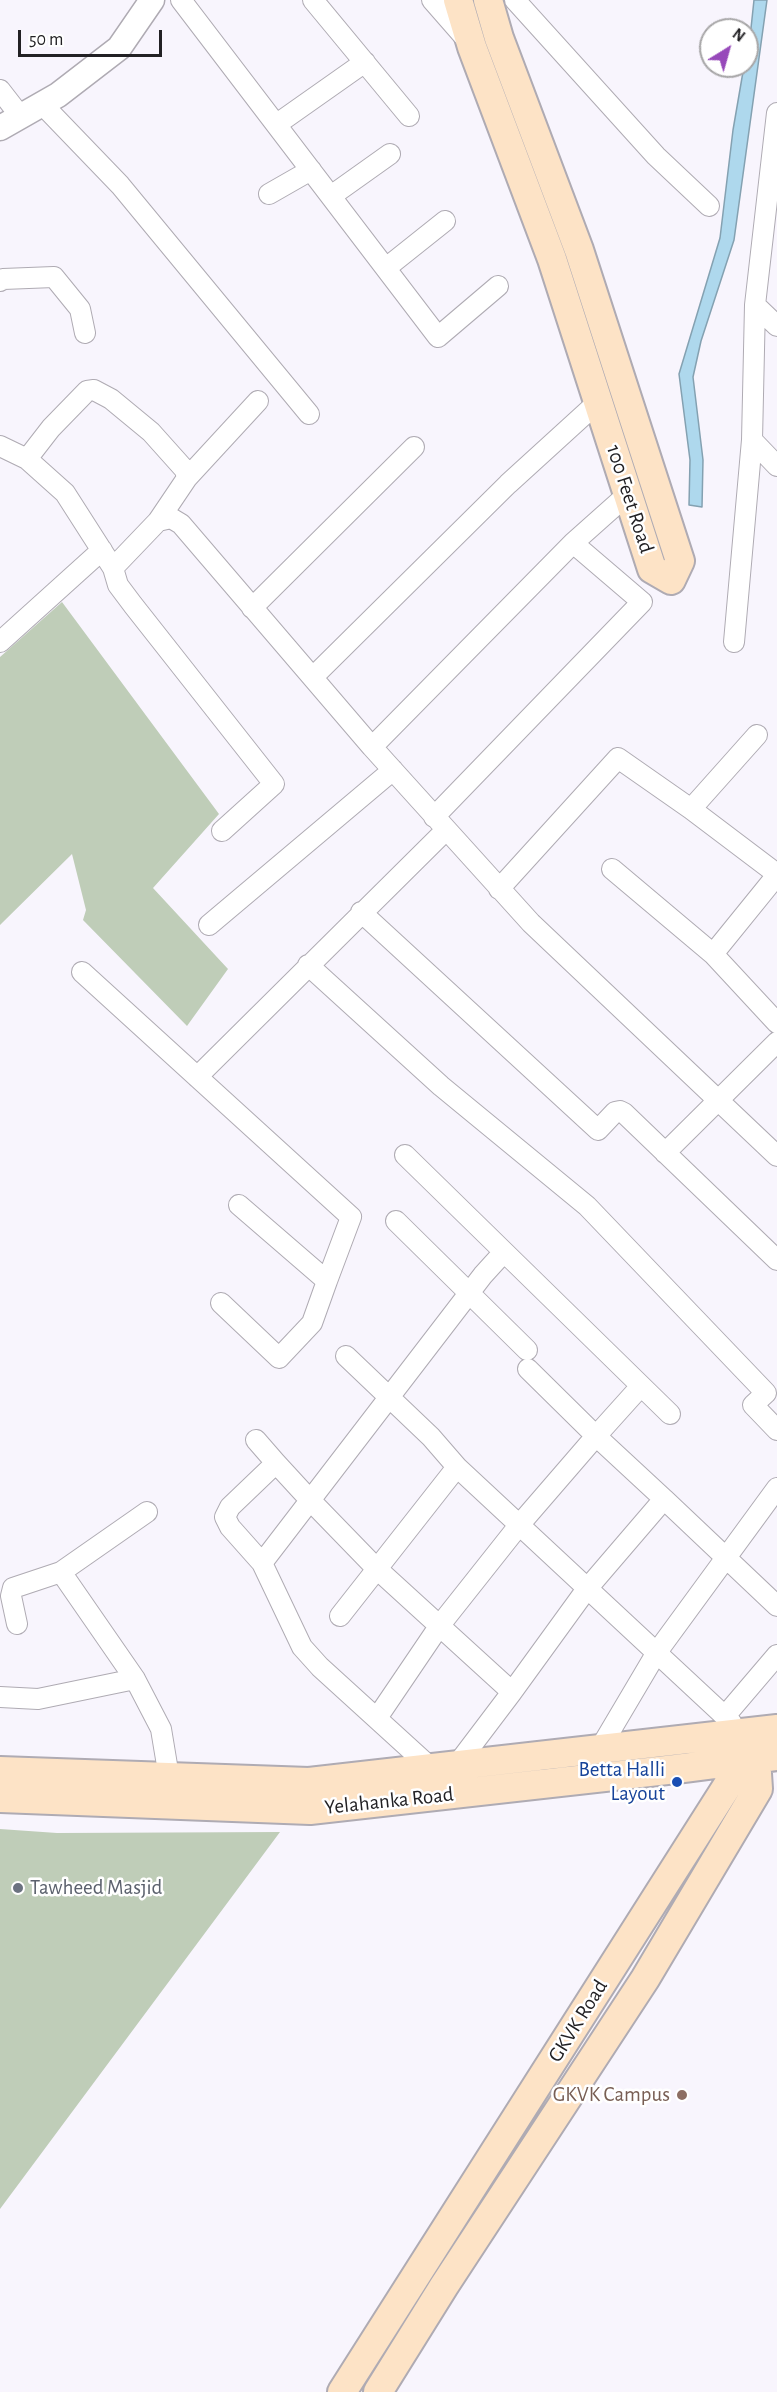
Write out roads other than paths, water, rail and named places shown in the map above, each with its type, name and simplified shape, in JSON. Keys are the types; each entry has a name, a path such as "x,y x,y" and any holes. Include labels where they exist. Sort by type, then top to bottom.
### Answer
{"main road":[{"name":"100 Feet Road","path":"458,0 472,47 552,259 652,569 671,579 680,561 579,250 488,0"},
{"name":"Yelahanka Road","path":"0,1771 309,1782 599,1750 748,1739"},
{"name":"Yelahanka Road","path":"0,1798 310,1810 748,1739"},
{"name":"GKVK Road","path":"342,2392 731,1780 748,1739"},
{"name":"GKVK Road","path":"378,2392 444,2286 651,1969 758,1789 748,1739"}],"street":[{"path":"0,90 10,123 42,104 119,48 152,0"},
{"path":"181,0 438,337 498,286"},
{"path":"313,0 409,116"},
{"path":"432,0 472,47"},
{"path":"515,0 656,156 709,206"},
{"path":"277,124 365,62"},
{"path":"42,104 120,184 309,414"},
{"path":"734,642 752,440 755,305 775,153 777,113"},
{"path":"331,196 390,154"},
{"path":"269,194 311,170"},
{"path":"386,268 445,221"},
{"path":"0,281 54,277 80,309 85,333"},
{"path":"755,305 777,326"},
{"path":"27,459 57,421 87,391 94,390 111,399 151,432 185,470 186,478"},
{"path":"113,568 158,521 186,478 258,401"},
{"path":"313,677 500,492 598,402"},
{"path":"752,440 777,466"},
{"path":"0,446 27,459 65,493 113,568 118,585 274,784 222,831"},
{"path":"252,608 414,447"},
{"path":"372,747 573,543 628,494"},
{"path":"158,521 171,518 181,524 393,771 531,923 777,1156"},
{"path":"197,1077 361,912 642,602 573,543"},
{"path":"0,642 102,550"},
{"path":"691,809 757,735"},
{"path":"499,889 618,758 691,809 777,874 713,954"},
{"path":"208,925 393,771"},
{"path":"612,869 713,954 777,1023"},
{"path":"361,912 598,1130 615,1112 620,1111 777,1260"},
{"path":"308,965 441,1086 587,1206 766,1392 753,1404 777,1430"},
{"path":"82,972 351,1217 312,1323 279,1358 220,1303"},
{"path":"665,1153 777,1042"},
{"path":"405,1155 670,1414"},
{"path":"238,1205 327,1281"},
{"path":"396,1221 471,1293 527,1360 596,1436 777,1605"},
{"path":"262,1563 503,1253"},
{"path":"346,1356 390,1396 457,1467 520,1524 586,1590 657,1652 748,1739 777,1655"},
{"path":"377,1718 440,1625 520,1524 641,1386"},
{"path":"256,1440 376,1568 512,1692"},
{"path":"276,1463 230,1507 225,1517 230,1527 262,1563 302,1647 377,1718 443,1767 512,1692 586,1590 664,1499"},
{"path":"340,1616 457,1467"},
{"path":"599,1750 657,1652 777,1488"},
{"path":"17,1624 11,1596 13,1588 61,1572 147,1512"},
{"path":"61,1572 135,1679 161,1729 169,1777"},
{"path":"0,1697 38,1699 135,1679"}],"water":[{"path":"754,0 767,0 759,58 759,18 752,18"},
{"path":"742,78 756,78 734,240 701,341 693,377 703,460 702,507 689,505 690,460 679,374 720,238"}],"place":[{"name":"Betta Halli Layout","path":"677,1782"},
{"name":"Tawheed Masjid","path":"18,1888"},
{"name":"GKVK Campus","path":"682,2095"}]}
